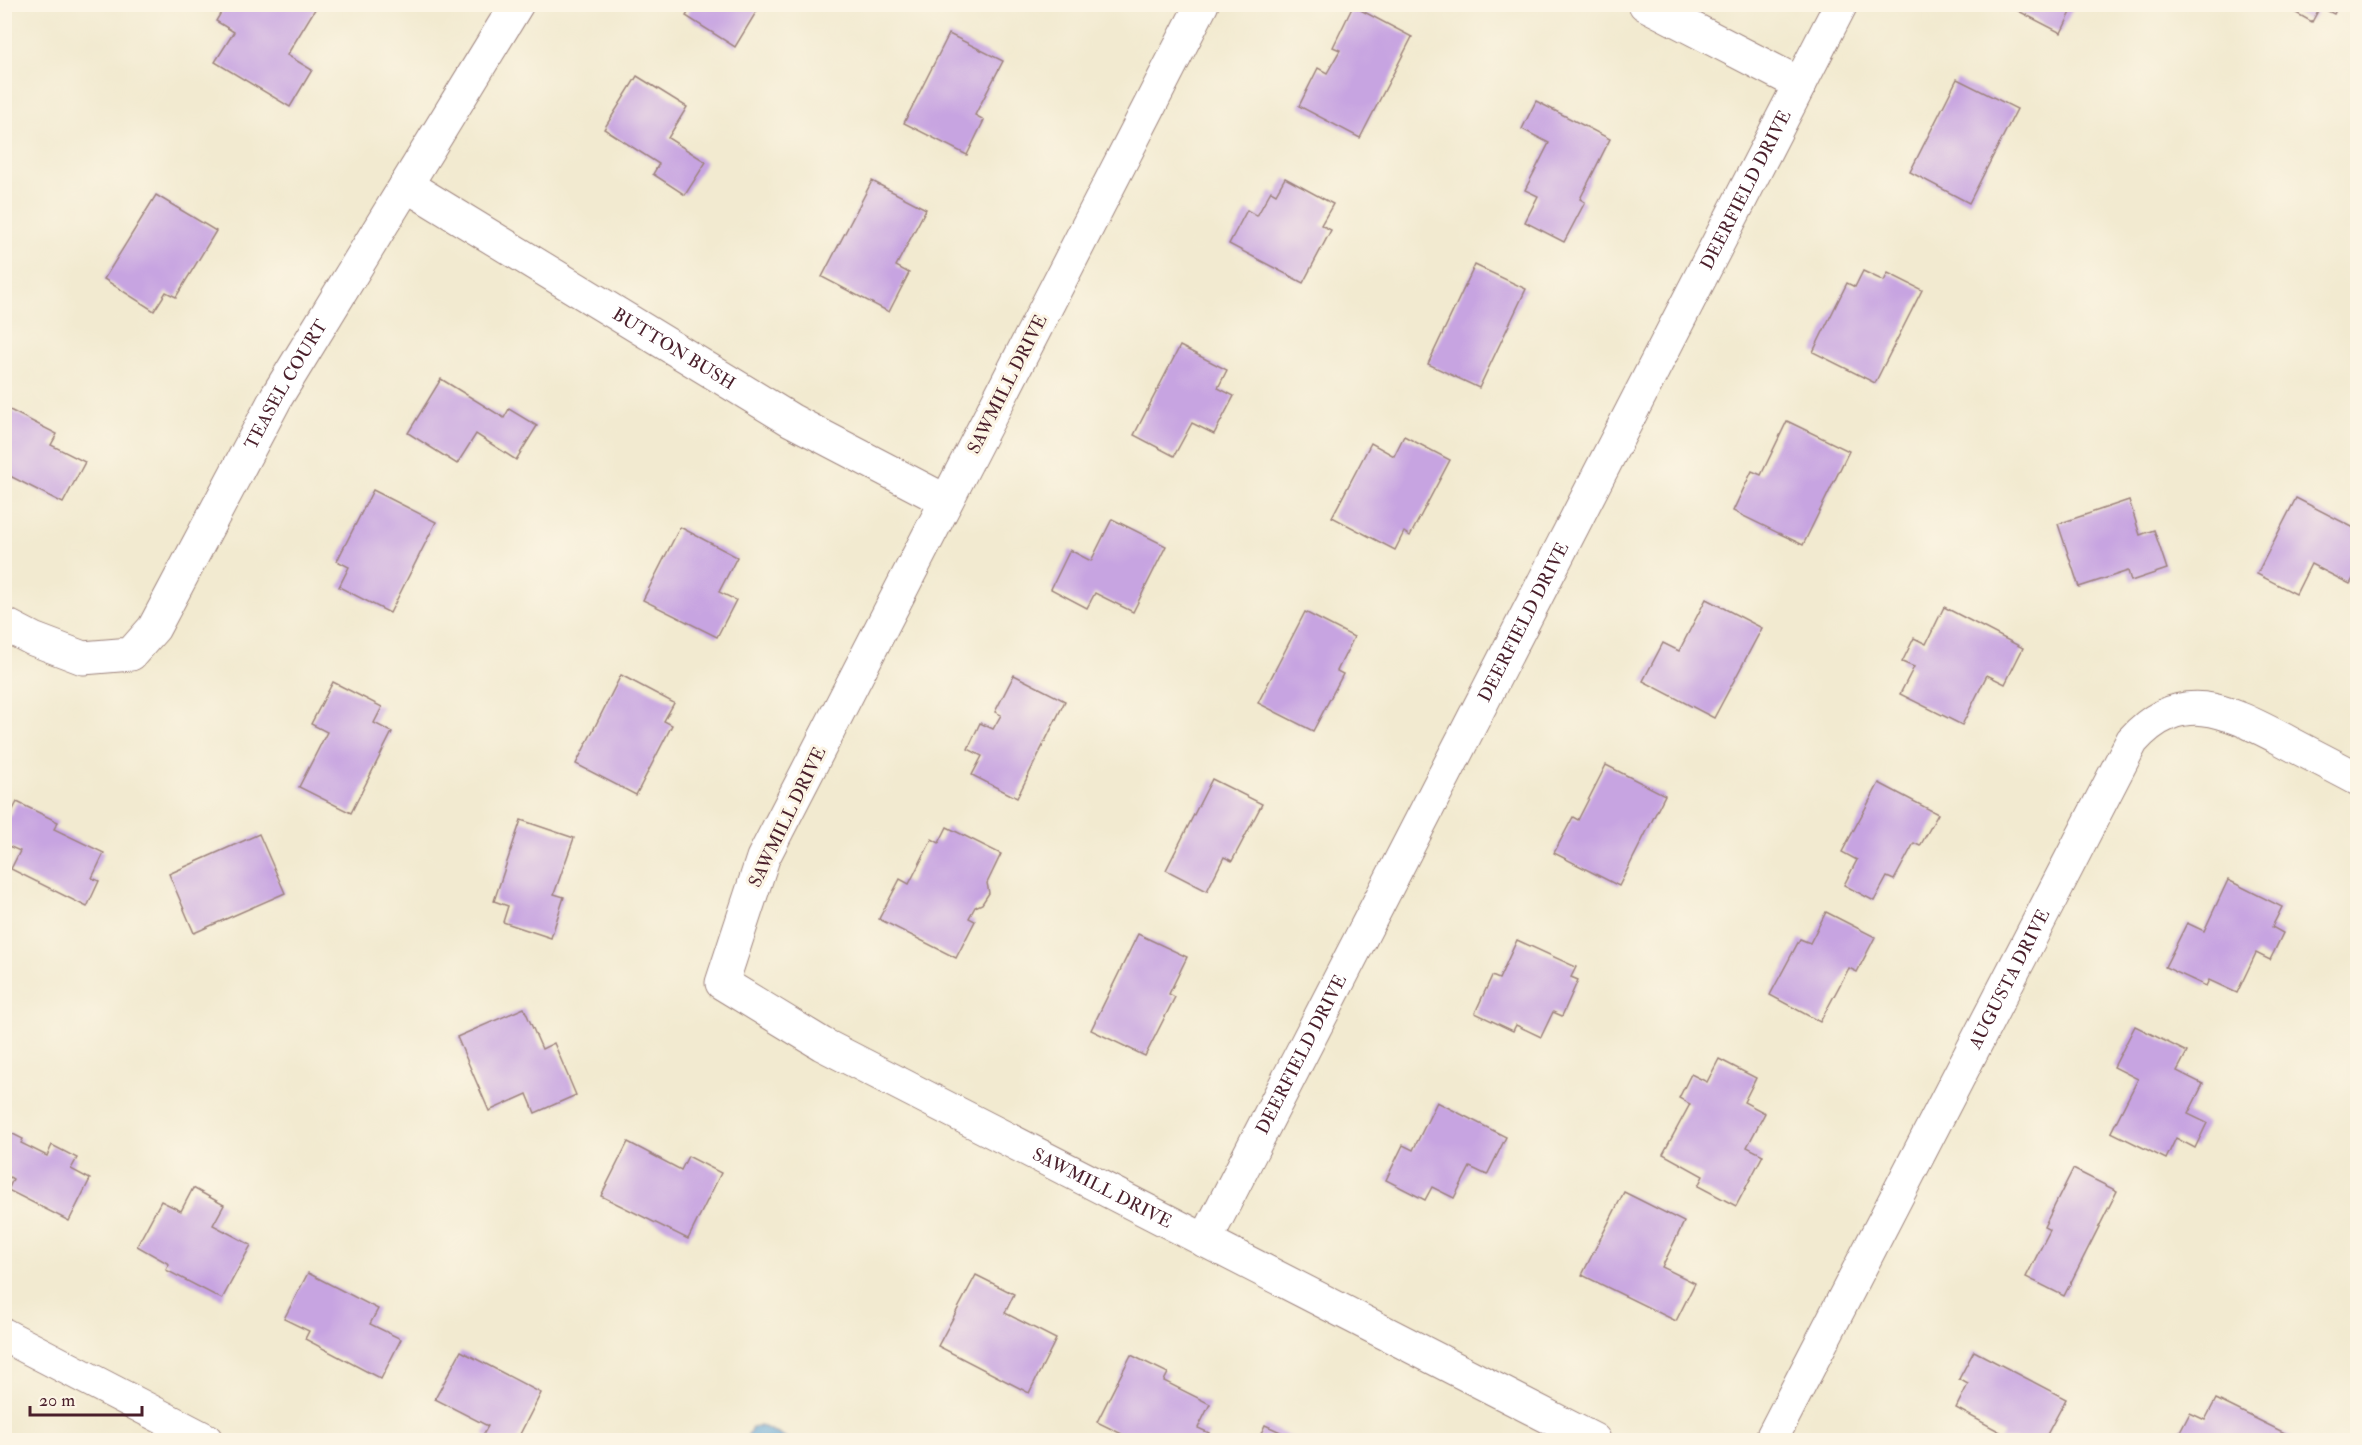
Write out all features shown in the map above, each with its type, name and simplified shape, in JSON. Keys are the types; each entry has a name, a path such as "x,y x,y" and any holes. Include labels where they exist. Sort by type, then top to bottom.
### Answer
{"street":[{"name":"TEASEL COURT","path":"4,624 33,639 83,658 131,654 154,628 263,419 517,4"},
{"name":"SAWMILL DRIVE","path":"1202,4 763,858 722,983 822,1044 1594,1440"},
{"path":"1645,4 1800,84"},
{"name":"DEERFIELD DRIVE","path":"1205,1241 1841,4"},
{"name":"BUTTON BUSH","path":"406,185 791,420 946,501"},
{"name":"AUGUSTA DRIVE","path":"1771,1440 2132,741 2142,730 2167,714 2196,708 2226,712 2358,778"},
{"path":"4,1335 206,1440"}],"water":[{"path":"760,1425 790,1440 746,1440 752,1428"}],"building":[{"path":"226,4 243,4 248,7 250,4 317,6 287,55 312,70 290,107 215,62 234,32 216,21"},
{"path":"693,4 761,4 735,47 686,16"},
{"path":"2005,4 2075,4 2061,33"},
{"path":"2280,4 2339,4 2334,14 2320,7 2312,22"},
{"path":"1353,6 1412,37 1360,138 1299,106 1318,68 1327,73 1340,50 1333,47"},
{"path":"949,34 1003,61 975,115 984,120 967,155 904,123"},
{"path":"637,76 687,107 668,138 706,162 685,195 653,174 659,164 604,129"},
{"path":"1957,79 2017,109 1969,203 1910,172"},
{"path":"1536,101 1610,139 1580,199 1585,202 1564,242 1525,222 1538,196 1525,190 1549,143 1522,129"},
{"path":"1285,178 1333,204 1321,225 1331,230 1303,283 1229,244 1247,210 1257,216 1271,191 1276,194"},
{"path":"872,181 926,209 896,266 909,273 889,312 822,277"},
{"path":"156,195 216,231 176,297 166,292 154,311 104,279"},
{"path":"1475,265 1526,289 1479,388 1428,364"},
{"path":"1863,271 1884,281 1888,273 1922,290 1875,383 1813,352 1847,283 1855,287"},
{"path":"1180,346 1227,370 1218,388 1234,396 1214,434 1192,423 1174,456 1134,435"},
{"path":"441,379 504,418 509,409 537,426 516,460 476,434 457,464 408,433"},
{"path":"4,407 57,434 51,445 85,462 63,503 4,473"},
{"path":"1787,421 1849,451 1803,545 1733,511 1752,471 1761,475"},
{"path":"1404,436 1450,460 1410,536 1404,532 1395,550 1332,517 1371,443 1394,456"},
{"path":"373,490 436,522 390,613 339,587 349,567 337,561"},
{"path":"2296,498 2358,530 2358,570 2350,584 2311,564 2296,594 2257,574"},
{"path":"2129,500 2140,535 2154,530 2167,569 2131,581 2128,571 2079,587 2058,524"},
{"path":"1112,519 1166,546 1133,612 1095,593 1087,608 1051,589 1070,550 1091,561"},
{"path":"680,527 737,557 719,592 736,600 717,637 643,600"},
{"path":"1706,599 1762,628 1714,718 1643,681 1663,643 1679,651"},
{"path":"1944,607 2023,648 2005,684 1987,675 1962,725 1900,694 1914,667 1902,662 1914,638 1926,644"},
{"path":"1305,612 1354,637 1337,671 1343,674 1313,731 1258,703"},
{"path":"621,675 674,703 664,721 672,725 636,795 576,764"},
{"path":"1014,675 1065,701 1017,798 972,775 982,756 968,749 980,723 993,729 1001,715 995,712"},
{"path":"333,682 382,707 374,723 392,732 351,813 299,787 327,732 311,724"},
{"path":"1606,765 1665,795 1619,886 1554,853 1573,817 1578,820"},
{"path":"1212,779 1262,804 1232,861 1224,857 1207,891 1166,870"},
{"path":"1879,783 1938,814 1920,846 1914,843 1894,880 1887,877 1874,901 1844,885 1857,860 1842,852"},
{"path":"17,802 58,822 54,829 104,853 92,878 99,881 87,907 11,869 20,851 4,844 4,827"},
{"path":"521,820 574,838 554,894 564,897 551,938 503,922 508,906 494,901"},
{"path":"947,827 1001,854 987,883 989,893 982,904 975,907 969,918 975,921 956,958 879,919 900,879 909,884 932,839 939,843"},
{"path":"259,834 285,893 194,933 169,874"},
{"path":"2228,880 2282,907 2272,927 2283,933 2270,960 2256,953 2237,993 2209,980 2206,986 2165,967 2187,923 2204,931"},
{"path":"1826,912 1875,937 1857,972 1849,968 1820,1022 1770,995 1800,939 1810,943"},
{"path":"1138,934 1187,957 1169,994 1175,997 1145,1056 1091,1030"},
{"path":"1517,940 1576,967 1571,977 1578,980 1562,1016 1553,1012 1541,1037 1516,1025 1513,1031 1475,1013 1492,976 1499,979"},
{"path":"524,1008 542,1049 554,1043 576,1095 535,1113 527,1094 489,1111 457,1037"},
{"path":"2135,1026 2187,1052 2177,1071 2203,1084 2188,1114 2207,1123 2195,1148 2176,1138 2166,1159 2111,1132 2138,1079 2114,1067"},
{"path":"1719,1059 1756,1078 1744,1102 1765,1113 1747,1147 1763,1155 1736,1206 1698,1186 1703,1176 1663,1154 1690,1104 1679,1098 1691,1074 1707,1082"},
{"path":"1437,1102 1506,1137 1487,1175 1470,1167 1454,1198 1432,1187 1425,1200 1386,1180 1403,1145 1413,1150"},
{"path":"5,1130 23,1139 21,1143 47,1156 52,1145 77,1158 71,1169 90,1179 69,1221 8,1190 13,1179 5,1174"},
{"path":"628,1142 681,1170 688,1156 721,1173 688,1239 601,1196"},
{"path":"2073,1169 2117,1191 2064,1296 2026,1277 2050,1230 2044,1227"},
{"path":"193,1188 224,1205 213,1225 251,1245 222,1299 166,1270 169,1264 137,1246 161,1201 181,1211"},
{"path":"1624,1192 1684,1222 1662,1267 1695,1283 1676,1321 1582,1275"},
{"path":"308,1273 378,1309 370,1324 401,1339 381,1379 305,1339 309,1331 284,1319"},
{"path":"976,1275 1014,1294 1005,1313 1056,1339 1029,1393 938,1346"},
{"path":"461,1351 541,1393 517,1440 494,1440 483,1435 488,1426 435,1399"},
{"path":"1974,1351 2066,1399 2044,1440 2000,1440 2004,1434 1956,1408 1968,1384 1959,1379"},
{"path":"1131,1355 1168,1373 1164,1381 1210,1404 1198,1428 1209,1433 1206,1440 1134,1440 1097,1422"},
{"path":"2216,1399 2293,1437 2291,1440 2176,1440 2190,1413 2205,1420"},
{"path":"1265,1425 1298,1440 1258,1440"}]}
